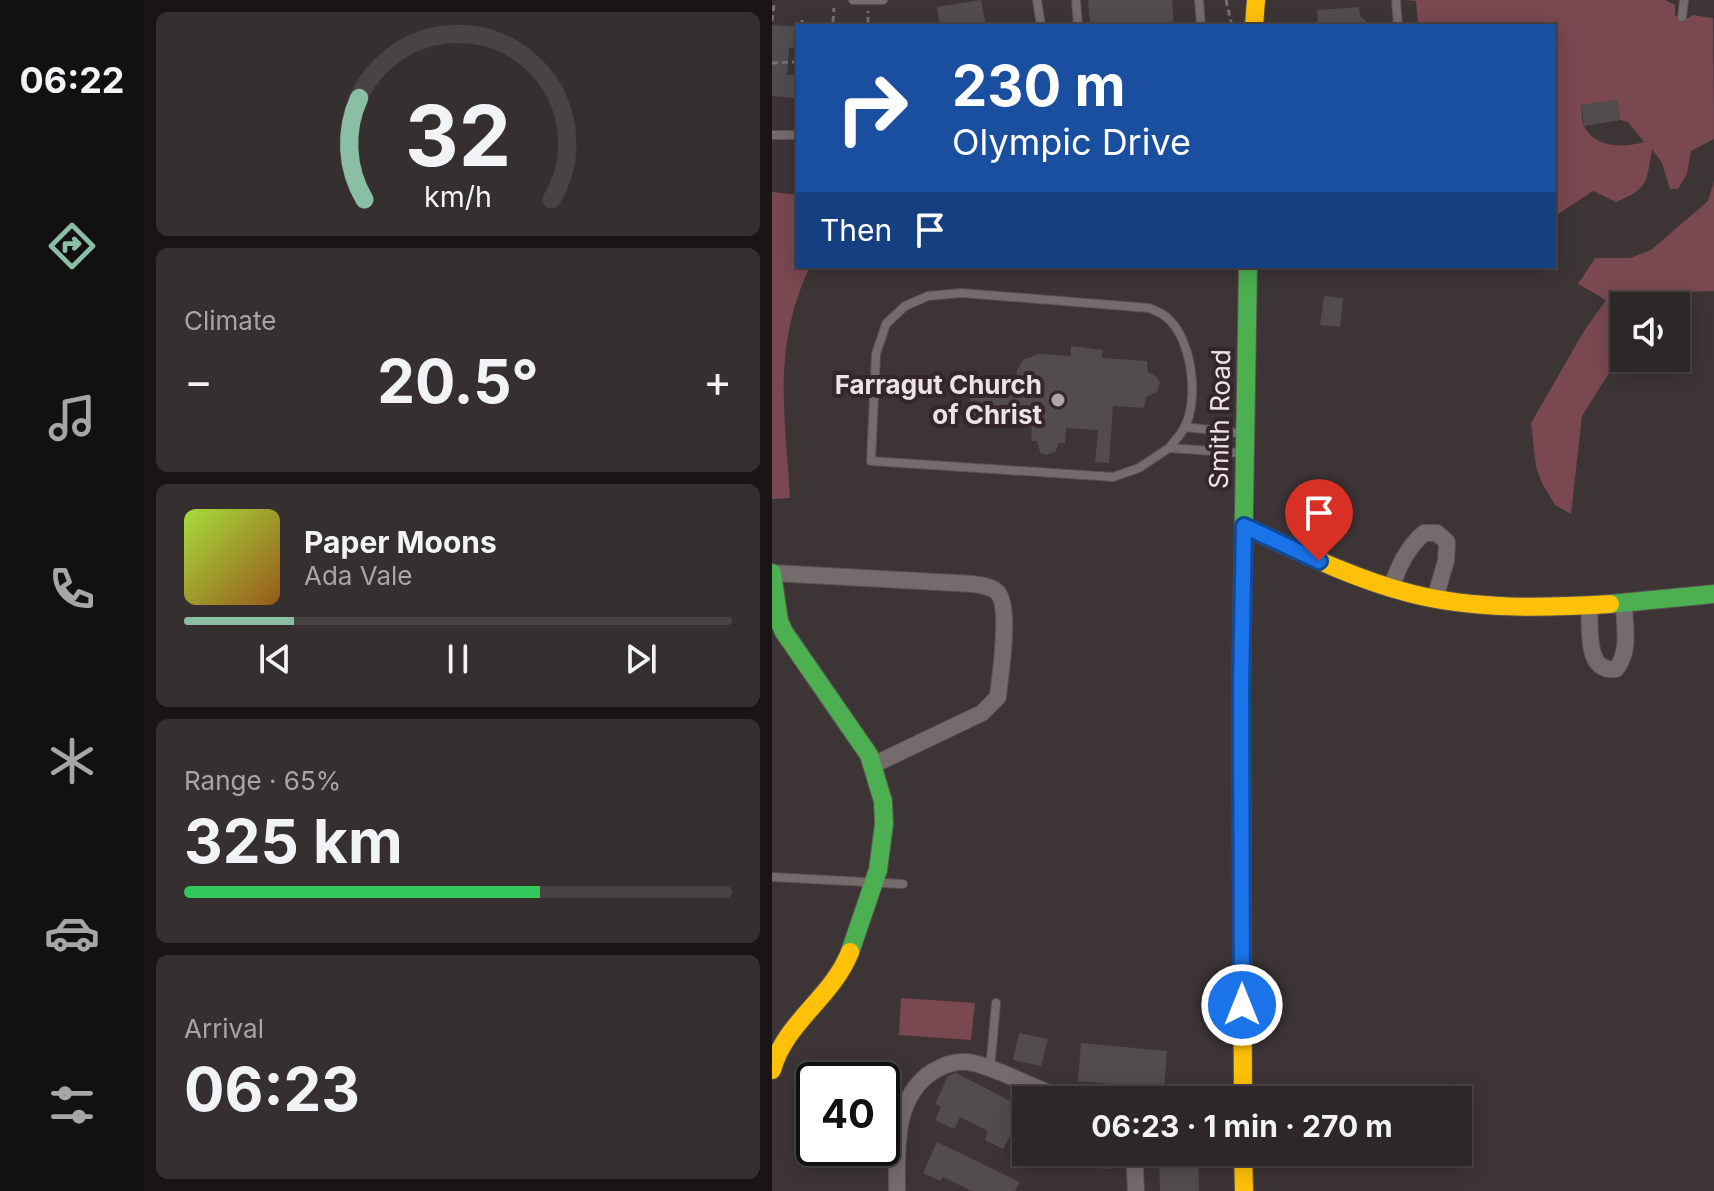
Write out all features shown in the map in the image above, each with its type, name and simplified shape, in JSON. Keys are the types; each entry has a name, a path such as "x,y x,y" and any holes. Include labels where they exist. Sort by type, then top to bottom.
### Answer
{"street":[{"path":"1254,24 1256,0"},
{"name":"Smith Road","path":"1243,1086 1241,686 1248,268"},
{"path":"1244,526 1345,572 1391,588 1470,605 1566,608 1714,594"},
{"path":"1391,588 1401,560 1411,545 1424,533 1437,533 1447,542 1446,561 1435,598"},
{"path":"772,1070 789,1032 837,978 843,966 880,869 884,817 879,777 873,765 776,620 773,573 974,584 990,587 1000,596 1004,610 998,697 995,702 982,713 873,765"},
{"path":"1589,606 1593,657 1608,670 1616,669 1625,650 1624,602"},
{"path":"897,1191 897,1141 903,1111 922,1078 942,1065 956,1061 973,1062 1028,1086"},
{"path":"1135,1166 1136,1191"},
{"path":"1243,1166 1244,1191"}],"lane":[{"path":"853,0 883,0"},
{"path":"1037,0 1041,24"},
{"path":"1076,0 1078,24"},
{"path":"1199,0 1201,24"},
{"path":"1396,0 1398,24"},
{"path":"1682,17 1684,0"},
{"path":"772,135 796,135"},
{"path":"962,293 1149,308 1168,318 1183,343 1190,367 1193,391 1185,427 1169,448 1139,468 1113,477 871,461 876,354 886,324 905,306 928,296 962,293"},
{"path":"1185,427 1245,444"},
{"path":"1169,448 1245,444"},
{"path":"772,877 903,884"},
{"path":"990,1070 996,1003"}],"path":[{"path":"1226,0 1232,24"},
{"path":"772,21 774,4"},
{"path":"833,22 834,8"},
{"path":"868,23 869,10"},
{"path":"772,63 794,62"}],"shaded area":[{"path":"1403,0 1665,0 1675,5 1675,16 1713,18 1714,139 1691,151 1687,174 1678,189 1670,189 1662,163 1652,149 1647,177 1641,188 1616,202 1593,191 1558,214 1556,24 1418,24 1416,1","holes":["1617,100 1620,120 1628,122 1644,142 1627,145 1602,142 1595,139 1583,124 1581,105"]},
{"path":"1714,181 1714,291 1610,292 1610,371 1582,416 1571,514 1555,505 1542,483 1536,467 1531,423 1584,331 1606,300 1578,284 1595,258 1630,258 1651,250 1708,201"},
{"path":"772,192 796,195 796,268 809,268 790,325 786,353 784,408 790,498 772,499"},
{"path":"901,998 975,1003 971,1040 899,1035"}],"building":[{"path":"981,0 986,24 940,24 937,7"},
{"path":"1088,0 1172,0 1174,24 1090,24"},
{"path":"1359,7 1360,16 1370,24 1318,24 1317,10"},
{"path":"772,25 796,27 796,48 789,48 787,75 796,75 794,98 772,96"},
{"path":"1617,100 1620,120 1584,126 1581,105"},
{"path":"1324,296 1343,298 1340,327 1320,325"},
{"name":"Farragut Church of Christ","path":"1071,346 1103,350 1102,358 1147,361 1148,372 1160,383 1157,392 1146,397 1144,408 1113,406 1109,463 1095,462 1098,430 1066,428 1065,443 1059,443 1055,452 1046,455 1040,452 1037,441 1031,441 1032,428 969,420 971,386 1016,389 1017,370 1023,360 1038,354 1071,356"},
{"path":"1019,1033 1048,1039 1041,1066 1013,1060"},
{"path":"1081,1043 1167,1051 1164,1086 1078,1081"},
{"path":"956,1073 1012,1102 1012,1135 1003,1149 985,1140 988,1131 960,1117 954,1129 935,1120 941,1107 935,1104 948,1076"},
{"path":"937,1142 1020,1182 1015,1191 972,1191 943,1177 940,1181 923,1173"},
{"path":"1159,1166 1198,1166 1199,1191 1160,1191"}],"traffic: fast":[{"path":"1241,691 1248,268"},
{"path":"772,573 779,621 784,632 869,755 883,801 884,824 878,870 850,952"},
{"path":"1610,604 1714,594"}],"traffic: slow":[{"path":"1254,24 1256,0"},
{"path":"1244,526 1346,572 1434,599 1509,606 1610,604"},
{"path":"1241,691 1243,1086"},
{"path":"772,1070 787,1038 832,983 850,952"},
{"path":"1243,1166 1244,1191"}],"place":[{"name":"Farragut Church of Christ","path":"1058,400"}],"route":[{"path":"1242,1005 1244,526 1319,561"}]}
